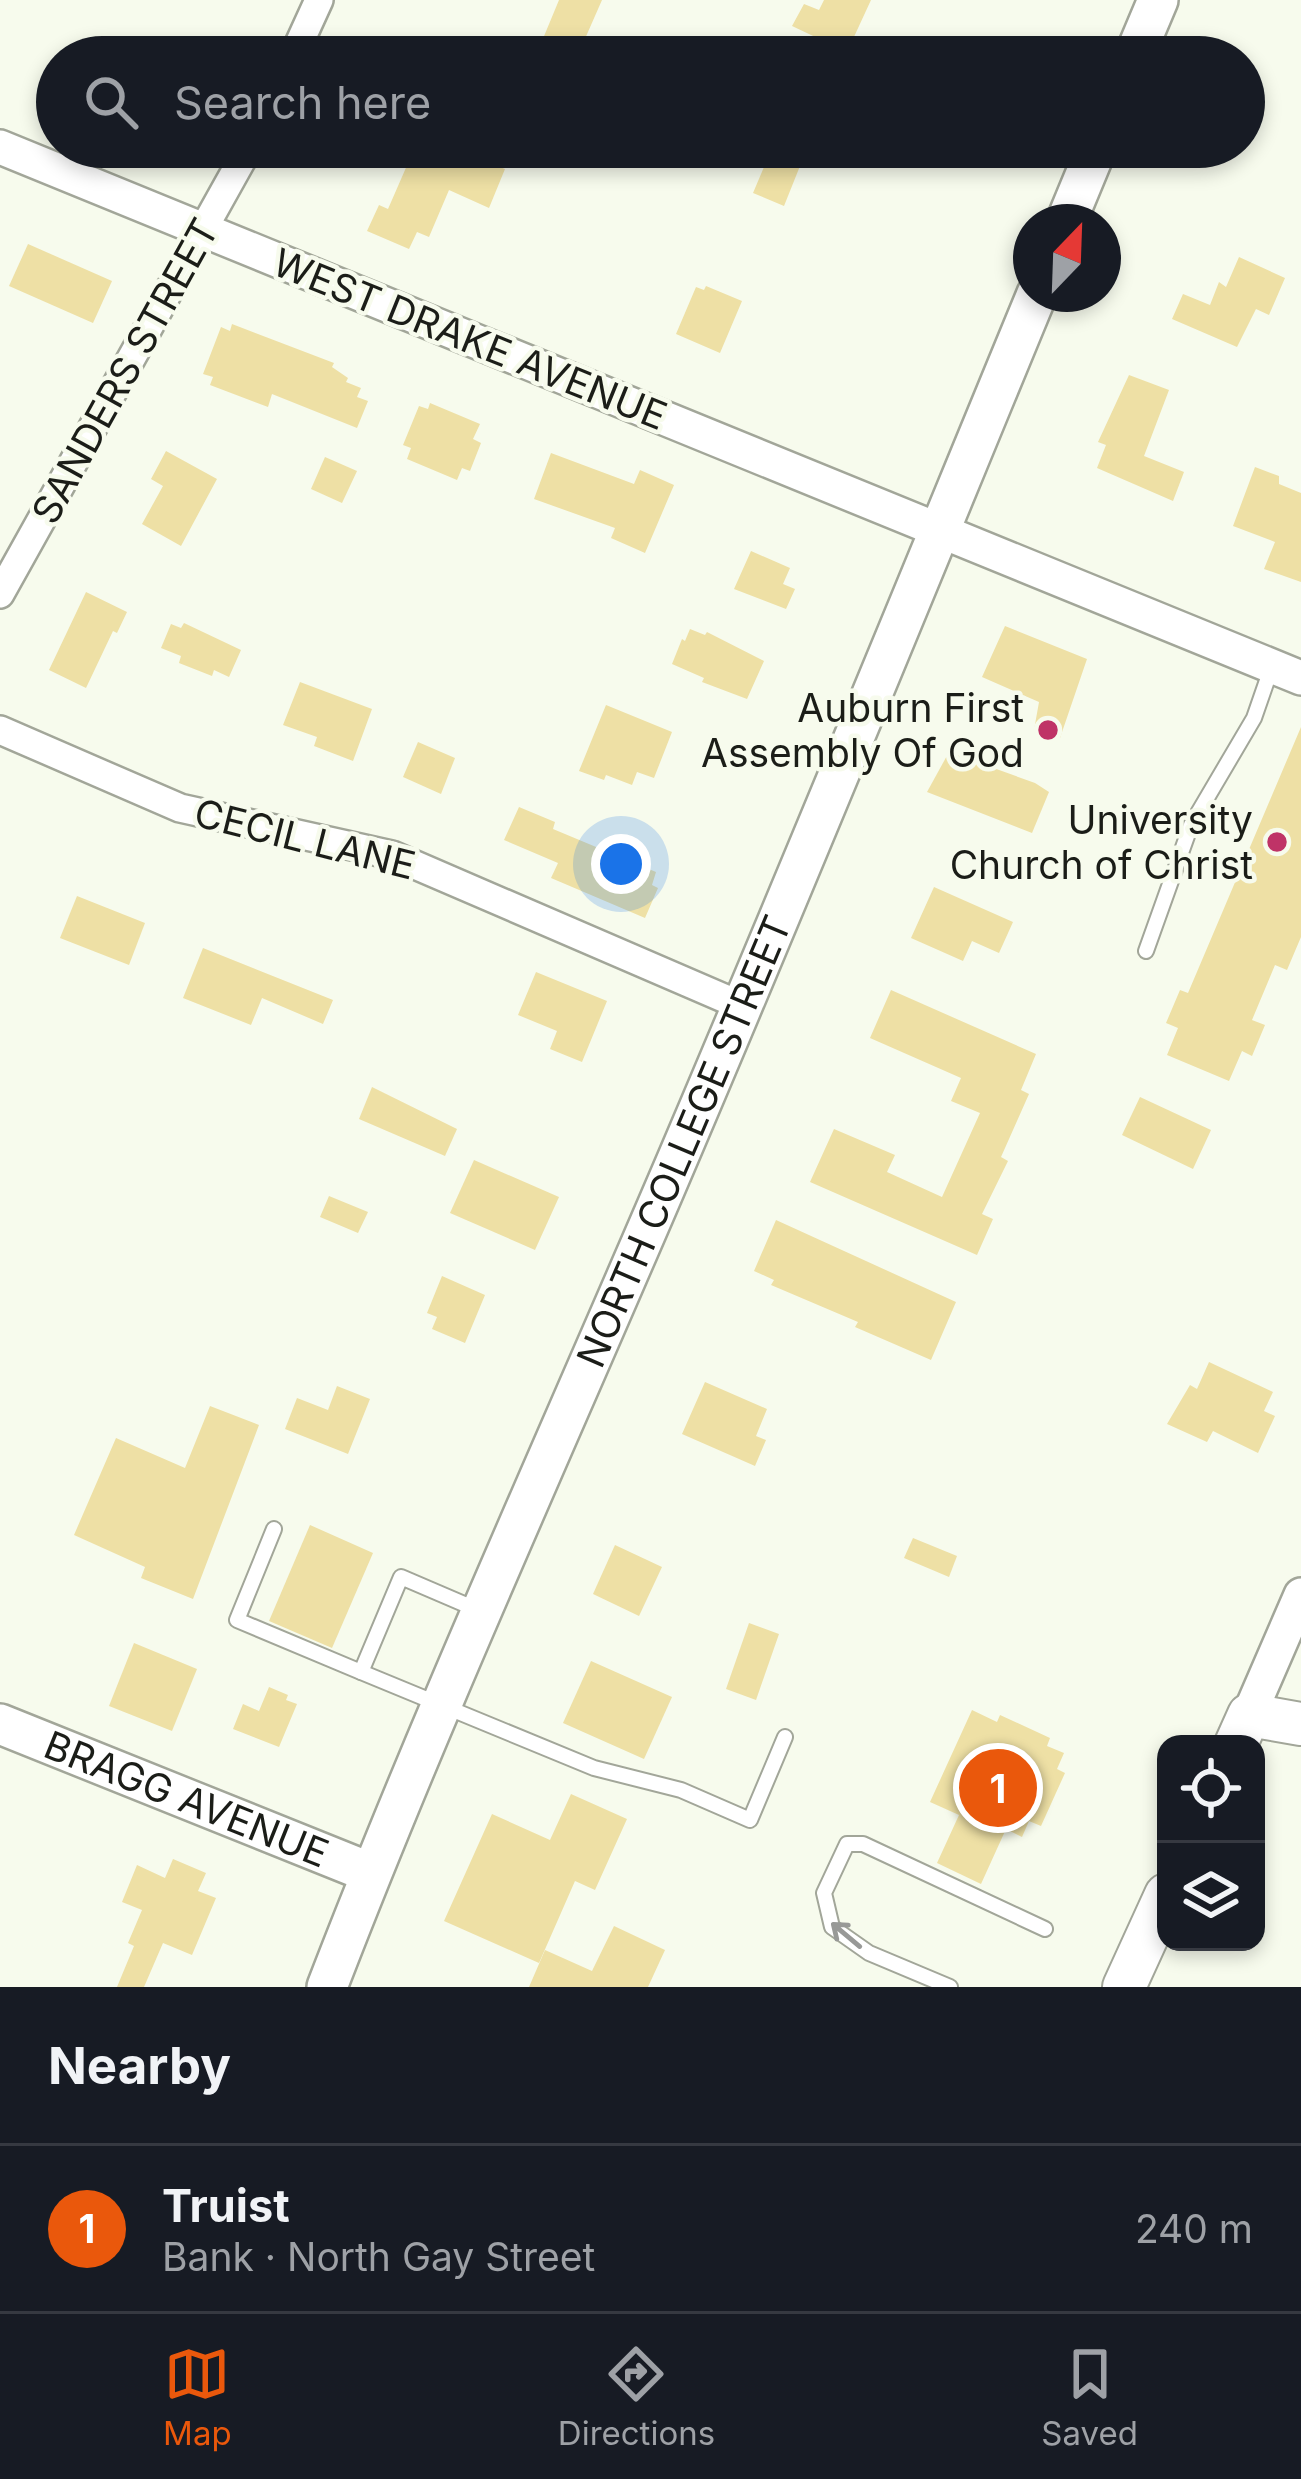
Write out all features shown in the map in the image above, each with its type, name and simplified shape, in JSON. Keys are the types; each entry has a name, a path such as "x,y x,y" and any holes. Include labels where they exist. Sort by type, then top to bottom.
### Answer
{"main road":[{"path":"1143,36 1158,0"},
{"path":"1073,204 1088,168"},
{"name":"NORTH COLLEGE STREET","path":"327,1987 1030,312"},
{"name":"BRAGG AVENUE","path":"0,1724 371,1873"},
{"path":"1242,1729 1301,1724"},
{"path":"1124,1987 1157,1915"}],"street":[{"path":"303,36 319,0"},
{"name":"WEST DRAKE AVENUE","path":"0,147 36,162"},
{"name":"WEST DRAKE AVENUE","path":"52,168 1287,672"},
{"name":"SANDERS STREET","path":"0,594 237,168"},
{"name":"CECIL LANE","path":"0,730 180,808 392,855 742,1006"},
{"path":"1242,1729 1301,1594"}],"lane":[{"path":"1146,951 1191,825 1287,672"},
{"path":"274,1528 237,1620 442,1706 594,1768 681,1790 750,1820 785,1737"},
{"path":"361,1672 401,1577 482,1612"},
{"path":"950,1987 869,1953 832,1927 824,1893 847,1844 863,1844 1045,1928"}],"building":[{"path":"559,0 602,0 586,36 544,36"},
{"path":"824,0 871,0 854,36 813,36 792,26 804,4 819,10"},
{"path":"406,168 505,169 489,208 449,190 429,237 417,232 409,249 367,231 379,205 388,209"},
{"path":"764,168 799,168 784,206 753,193"},
{"path":"28,244 112,281 93,323 9,286"},
{"path":"1239,257 1285,278 1269,315 1256,309 1237,347 1172,319 1183,294 1210,305 1219,282 1226,287"},
{"path":"706,286 742,301 720,353 676,334 696,287 704,290"},
{"path":"232,324 334,363 332,367 348,378 346,382 361,388 357,397 368,401 357,428 272,394 268,407 210,385 213,377 203,374 221,327 230,331"},
{"path":"1129,375 1169,390 1144,456 1184,472 1173,501 1097,468 1106,445 1098,442"},
{"path":"430,403 480,424 473,439 481,443 470,471 462,468 457,480 407,459 411,448 403,445 419,406 428,409"},
{"path":"166,451 217,479 181,546 142,524 163,486 151,479"},
{"path":"551,453 634,484 640,470 674,485 645,553 611,538 615,528 534,499"},
{"path":"325,457 357,471 342,503 311,489"},
{"path":"1255,467 1279,476 1279,484 1301,493 1301,582 1264,569 1275,542 1233,526"},
{"path":"751,551 790,568 783,584 795,589 786,609 734,589"},
{"path":"86,592 127,612 86,688 49,670"},
{"path":"184,623 241,650 229,677 214,670 212,676 179,663 181,656 161,648 171,624 181,628"},
{"path":"1005,626 1087,659 1060,738 1034,730 1039,702 982,677"},
{"path":"690,629 707,632 764,661 747,699 702,682 704,678 672,664"},
{"path":"300,682 372,709 353,761 314,746 317,737 283,725"},
{"path":"606,705 672,732 654,778 637,772 632,785 579,771"},
{"name":"University Church of Christ","path":"1301,727 1301,937 1287,970 1275,965 1252,1020 1265,1025 1252,1056 1242,1051 1229,1081 1167,1055 1178,1028 1166,1023 1180,990 1188,993"},
{"path":"418,742 455,758 441,794 403,777"},
{"path":"949,752 1049,792 1032,833 927,792"},
{"path":"519,807 555,822 553,829 656,872 652,885 658,888 645,918 551,878 558,863 504,840"},
{"path":"934,887 1013,922 999,953 972,941 963,961 911,938"},
{"path":"77,896 145,923 129,965 60,938"},
{"path":"203,948 333,1000 323,1024 262,998 251,1025 183,998"},
{"path":"536,972 607,1001 582,1062 550,1049 557,1031 518,1015"},
{"path":"891,990 1036,1054 1021,1090 1029,1094 1001,1157 1008,1161 982,1214 993,1219 977,1255 810,1182 834,1129 895,1155 887,1172 942,1197 980,1113 951,1101 961,1078 870,1038"},
{"path":"372,1087 457,1129 445,1156 359,1119"},
{"path":"1140,1097 1211,1130 1193,1169 1122,1135"},
{"path":"474,1160 559,1197 535,1250 450,1213"},
{"path":"329,1196 368,1212 358,1233 320,1217"},
{"path":"776,1220 956,1302 931,1360 771,1285 774,1280 754,1271"},
{"path":"442,1276 485,1295 465,1343 432,1329 437,1317 427,1313"},
{"path":"1209,1362 1273,1392 1264,1411 1275,1416 1258,1453 1213,1431 1207,1442 1167,1424 1190,1385 1197,1389"},
{"path":"705,1382 767,1409 756,1436 766,1440 755,1466 682,1434"},
{"path":"337,1386 370,1399 348,1454 285,1429 297,1398 328,1410"},
{"path":"210,1406 259,1425 193,1599 141,1578 145,1567 74,1535 116,1438 185,1468"},
{"path":"310,1525 373,1553 332,1648 269,1621"},
{"path":"913,1538 957,1556 949,1577 904,1558"},
{"path":"615,1545 662,1567 639,1616 593,1594"},
{"path":"749,1623 779,1634 756,1700 726,1689"},
{"path":"134,1643 197,1669 172,1731 109,1706"},
{"path":"591,1661 672,1697 644,1759 563,1723"},
{"path":"269,1687 297,1704 279,1747 233,1729 243,1704 259,1711"},
{"path":"972,1710 997,1722 1000,1715 1050,1738 1047,1746 1064,1753 1057,1769 1065,1773 1041,1826 1029,1821 1022,1837 1006,1829 981,1884 937,1863 959,1815 930,1802"},
{"path":"571,1794 627,1819 595,1890 575,1881 539,1963 444,1921 492,1814 550,1840"},
{"path":"173,1859 206,1873 198,1891 216,1898 192,1955 163,1943 144,1987 117,1987 142,1910 122,1902 137,1865 165,1878"},
{"path":"614,1926 665,1950 648,1987 529,1987 545,1950 592,1971"}],"place":[{"name":"Auburn First Assembly Of God","path":"1048,730"},
{"name":"University Church of Christ","path":"1277,842"},
{"name":"Truist","path":"998,1788"}]}
